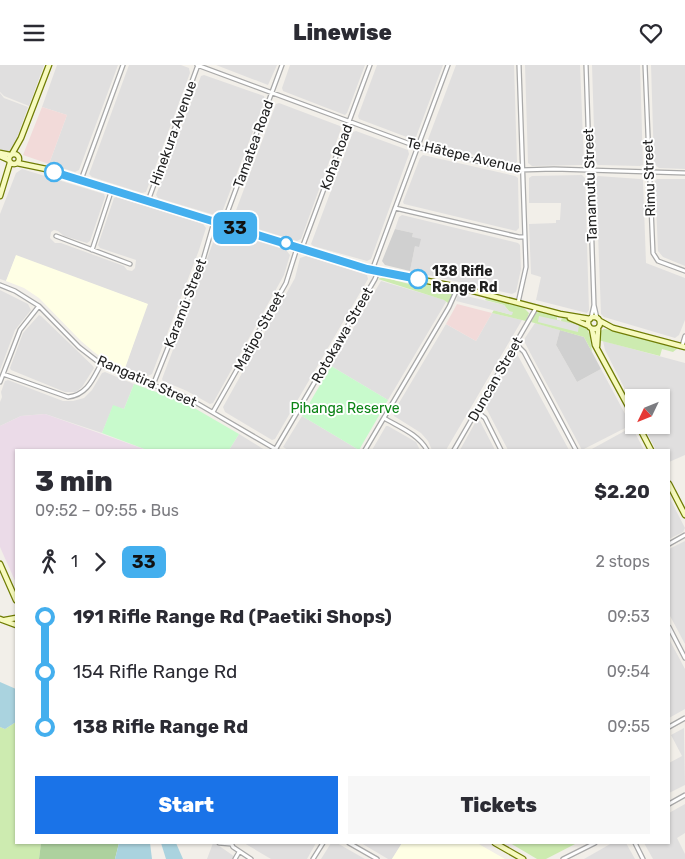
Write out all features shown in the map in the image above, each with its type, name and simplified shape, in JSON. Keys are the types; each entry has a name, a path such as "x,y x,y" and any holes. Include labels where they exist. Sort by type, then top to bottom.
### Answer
{"street":[{"path":"0,196 49,65"},
{"path":"80,180 123,65"},
{"name":"Te Hātepe Avenue","path":"198,65 418,147 507,168 522,170 685,173"},
{"name":"Hinekura Avenue","path":"148,201 198,65"},
{"name":"Tamatea Road","path":"223,224 282,65"},
{"name":"Koha Road","path":"300,248 370,65"},
{"name":"Rotokawa Street","path":"277,449 376,274 374,265 448,65"},
{"path":"518,303 526,275 519,65"},
{"name":"Tamamutu Street","path":"586,65 594,305 591,319"},
{"name":"Rimu Street","path":"645,65 652,253 658,261 685,271"},
{"path":"0,155 376,271 458,287 565,315 598,319 613,328"},
{"path":"92,249 112,189"},
{"path":"395,208 525,237"},
{"name":"Karamū Street","path":"153,385 203,260 214,221"},
{"path":"56,236 130,264"},
{"name":"Matipo Street","path":"213,412 286,283 300,248"},
{"name":"Rangatira Street","path":"0,285 15,291 39,306 86,352 101,363 124,374 188,398 274,449"},
{"path":"366,449 449,307 458,287"},
{"name":"Tamamutu Street","path":"594,305 598,319"},
{"path":"0,382 20,330 39,306"},
{"name":"Duncan Street","path":"455,449 536,307"},
{"path":"565,315 590,328 613,328 683,346 685,336"},
{"path":"591,319 588,322 592,339 625,400"},
{"path":"598,319 598,350"},
{"path":"515,343 524,352 575,449"},
{"path":"4,374 62,396 73,397 87,389 101,363"},
{"path":"476,411 485,418 500,449"},
{"path":"384,417 415,436 426,449"},
{"path":"643,434 650,449"},
{"path":"670,486 685,515"},
{"path":"670,543 685,535"},
{"path":"0,564 15,598"},
{"path":"2,620 15,618"},
{"path":"2,620 15,625"},
{"path":"670,629 685,658"},
{"path":"670,726 685,718"},
{"path":"670,803 685,795"},
{"path":"232,844 251,859"},
{"path":"313,859 322,844"},
{"path":"351,844 377,859"},
{"path":"497,844 523,859"},
{"path":"563,859 593,844"},
{"path":"636,844 644,859"},
{"path":"235,859 240,852"}],"shaded area":[{"path":"0,65 44,65 29,106 4,96 0,92"},
{"path":"57,65 118,65 79,170 75,172 49,164 67,115 42,107"},
{"path":"129,65 181,65 189,68 190,73 146,192 142,193 92,177 89,174"},
{"path":"216,65 277,65 268,85"},
{"path":"290,65 365,65 345,115 283,91 282,88"},
{"path":"377,65 443,65 416,137 412,139 359,119 358,116"},
{"path":"456,65 514,65 517,162 514,164 430,145 427,142"},
{"path":"525,65 580,65 584,163 582,165 532,166 528,163"},
{"path":"592,65 640,65 643,165 598,165 595,162"},
{"path":"651,65 685,65 685,169 659,168 654,164"},
{"path":"204,75 264,96 265,100 221,215 218,216 158,198 156,195 201,76"},
{"path":"0,93 4,98 28,107 13,149 8,152 0,149"},
{"path":"279,103 340,126 341,129 301,239 297,241 232,221 276,104"},
{"path":"42,107 67,115 49,164 23,155"},
{"path":"356,131 408,150 409,154 371,259 367,261 311,244 353,132"},
{"path":"423,155 518,178 519,228 516,231 404,204 403,202 420,158"},
{"path":"22,169 104,194 105,197 90,241 87,243 64,236 54,230 51,232 50,238 55,243 61,243 124,266 127,270 132,271 135,268 136,260 100,248 98,245 114,198 116,197 203,224 206,228 152,374 148,376 125,368 147,304 16,256 6,281 0,279 0,214 16,173"},
{"path":"582,175 585,178 589,310 587,313 536,300 541,277 531,274 529,224 556,223 556,220 560,220 561,203 529,203 529,178 532,176"},
{"path":"598,176 643,180 646,263 685,278 685,320 679,335 675,338 604,317 601,314 596,179"},
{"path":"657,179 685,179 685,266 663,257 658,251 655,181"},
{"path":"402,215 518,243 520,245 521,269 516,292 512,294 410,271 415,246 412,237 413,233 395,229 399,217"},
{"path":"395,229 413,233 412,237 421,239 419,247 415,246 410,271 385,265 382,261"},
{"path":"222,230 286,250 290,255 284,275 213,403 210,404 162,379 217,232"},
{"path":"16,255 148,304 125,368 105,360 94,352 39,298 24,288 6,281"},
{"path":"306,256 367,275 368,279 275,439 272,440 225,412 223,407 295,278 300,258"},
{"path":"381,281 445,300 446,302 388,400 331,366"},
{"path":"0,290 28,304 31,310 15,330 0,370"},
{"path":"458,294 504,305 509,311 513,312 512,315 456,301"},
{"path":"457,304 492,313 476,341 446,324"},
{"path":"492,313 522,320 447,449 432,449 421,433 394,416 393,413 446,324 476,341"},
{"path":"39,315 94,368 82,387 76,392 65,392 10,368 23,333"},
{"path":"539,316 579,325 578,332 538,322"},
{"path":"535,323 560,330 556,345 577,382 601,369 625,414 625,428 581,449 525,343 525,338"},
{"path":"560,330 584,337 601,369 577,382 556,345"},
{"path":"603,341 685,363 685,455 670,462 670,449 655,449 648,434 670,434 670,389 625,389 605,350"},
{"path":"516,352 568,449 507,449 485,406"},
{"path":"105,372 134,384 124,409 113,406 102,433 45,414 21,416 0,426 1,392 5,381 8,380 63,401 73,401 84,398 92,390 102,373"},
{"path":"45,414 144,449 15,449 15,581 0,547 0,426 21,416"},
{"path":"302,416 357,449 286,449 283,447"},
{"path":"476,421 480,421 494,449 461,449"},
{"path":"386,426 388,426 416,442 420,449 373,449"},
{"path":"625,431 625,434 636,434 643,449 592,449"},
{"path":"239,434 263,449 230,449"},
{"path":"670,499 685,528 683,532 670,538"},
{"path":"685,541 685,644 670,616 670,548"},
{"path":"670,641 685,669 685,709 670,717"},
{"path":"684,728 685,785 670,792 670,762 682,756 671,735"},
{"path":"685,804 685,833 677,838 685,854 685,859 653,859 645,844 670,844 670,812"},
{"path":"213,844 216,844 238,859 207,859"},
{"path":"246,844 315,844 307,859 271,859"},
{"path":"330,844 339,844 365,859 321,859"},
{"path":"363,844 401,844 392,859 388,859"},
{"path":"401,844 479,844 505,859 392,859"},
{"path":"610,844 627,844 635,859 584,859"}],"green space":[{"path":"383,277 408,283 445,287 453,294 448,303 444,300 378,279"},
{"path":"486,298 523,307 529,313 526,321 492,313 494,310 512,315 504,305 485,300"},
{"path":"540,311 557,316 557,320 539,316 561,321 562,317 583,324 590,336 592,352 584,337 531,322 536,313"},
{"path":"604,329 678,348 673,352 662,349 660,356 598,340 599,332"},
{"name":"Pihanga Reserve","path":"331,366 388,400 360,449 302,416"},
{"path":"134,384 184,402 239,434 230,449 144,449 102,433 113,405 124,409"},
{"path":"15,723 15,844 41,844 39,859 0,859 0,727 5,729"},
{"path":"41,844 119,844 115,859 39,859"},
{"path":"512,844 575,844 546,859 537,859"}],"water":[{"path":"0,682 15,689 15,723 5,729 0,727"},
{"path":"119,844 150,844 152,859 115,859"},
{"path":"161,844 176,844 183,859 166,859"}],"bus line":[{"name":"33","path":"54,172 367,269 418,279"}],"place":[{"name":"138 Rifle Range Rd","path":"418,279"}]}
